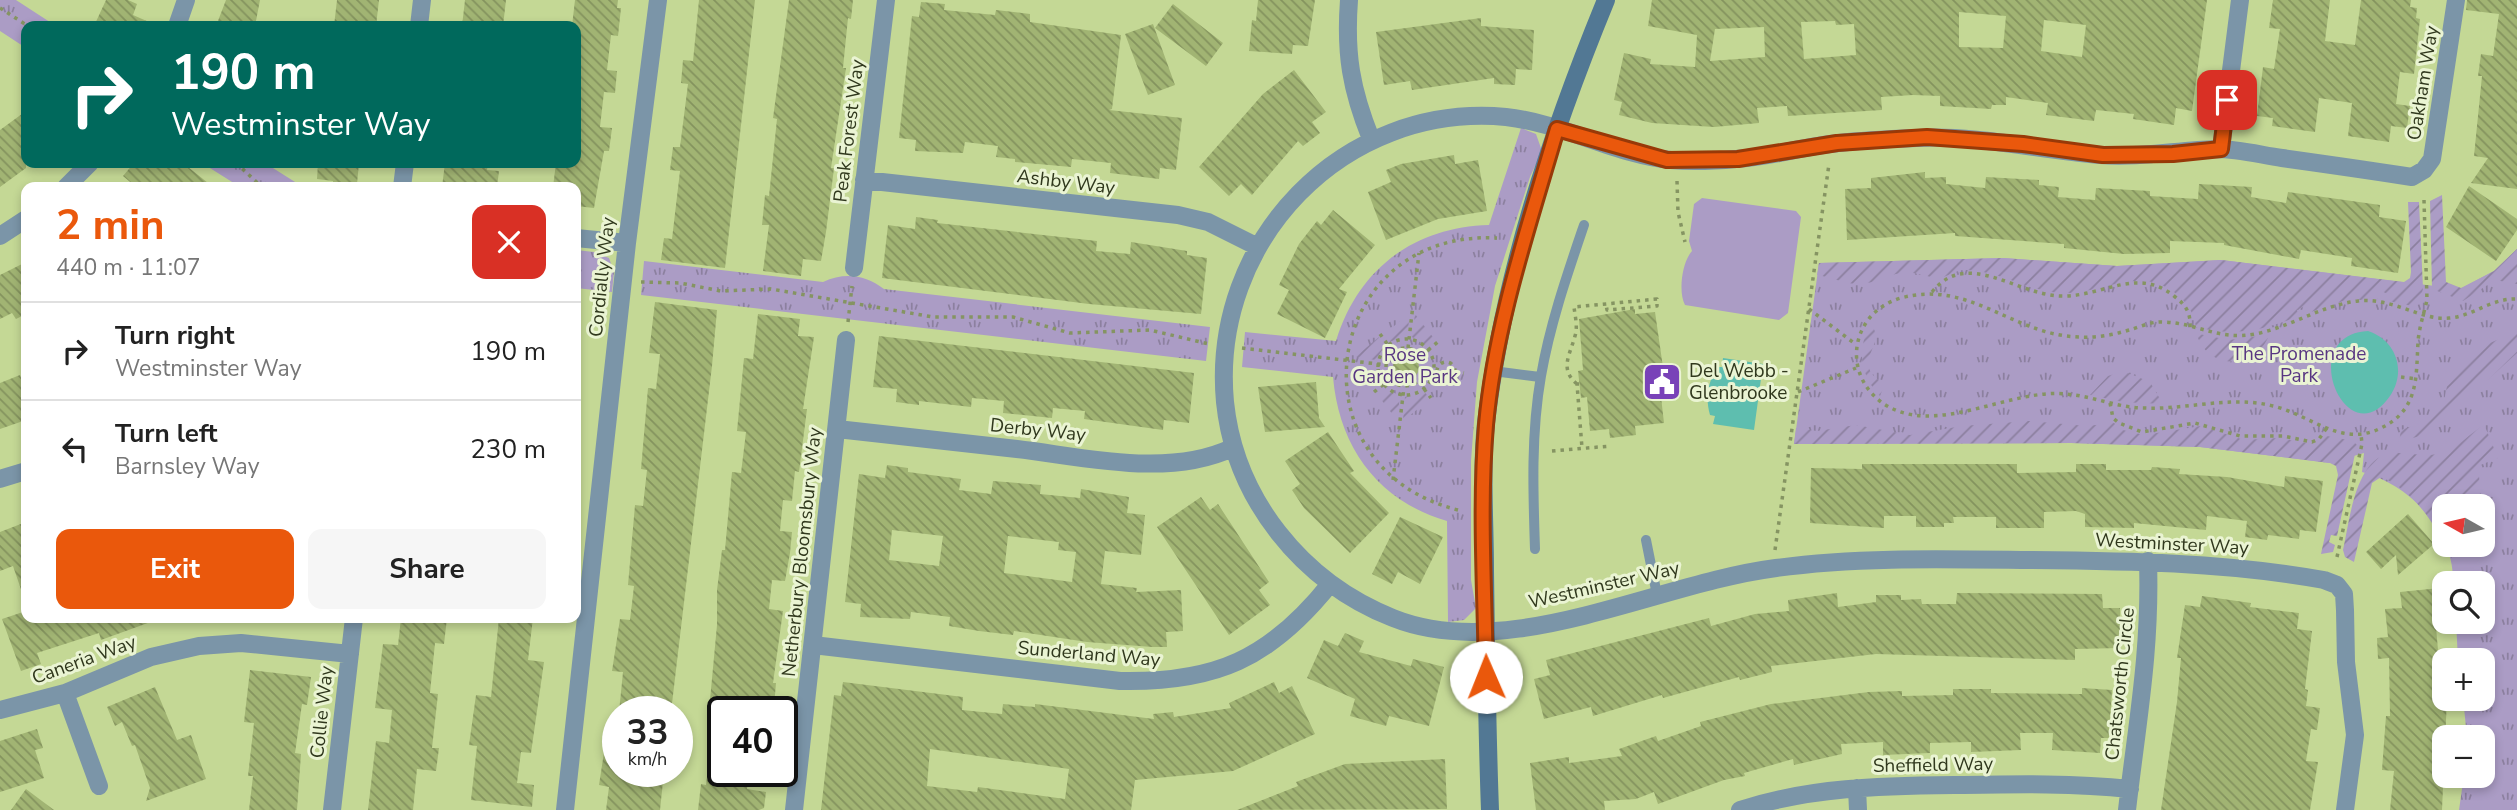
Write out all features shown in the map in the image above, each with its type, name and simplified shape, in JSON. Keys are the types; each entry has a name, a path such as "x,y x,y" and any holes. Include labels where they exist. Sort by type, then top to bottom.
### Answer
{"street":[{"path":"179,21 186,0"},
{"path":"420,21 422,0"},
{"name":"Cordially Way","path":"565,810 627,243 658,0"},
{"name":"Peak Forest Way","path":"853,275 886,0"},
{"path":"1349,0 1346,41 1352,87 1371,139"},
{"path":"1490,810 1485,634 1486,426 1493,371 1510,288 1557,129 1606,0"},
{"path":"2221,149 2240,0"},
{"name":"Oakham Way","path":"2424,170 2432,159 2437,140 2456,0"},
{"name":"Westminster Way","path":"2345,810 2355,735 2346,662 2345,602 2344,594 2337,585 2324,580 2211,564 1938,559 1775,568 1657,595 1604,611 1485,634 1420,627 1392,618 1329,584 1287,543 1263,511 1245,481 1232,448 1223,364 1229,320 1256,246 1302,190 1335,162 1371,139 1413,126 1458,118 1505,117 1667,160 1738,159 1837,143 1927,137 2023,144 2103,155 2173,154 2221,149 2412,177 2424,170"},
{"path":"71,182 85,168"},
{"name":"Ashby Way","path":"864,180 1178,215 1208,222 1256,246"},
{"path":"0,236 21,222"},
{"path":"581,238 627,243"},
{"name":"Netherbury Bloomsbury Way","path":"794,810 846,340"},
{"name":"Derby Way","path":"836,429 1125,461 1210,459 1232,448"},
{"path":"0,479 21,473"},
{"name":"Chatsworth Circle","path":"2127,810 2145,685 2150,611 2148,561"},
{"name":"Sunderland Way","path":"813,645 1120,681 1167,682 1220,670 1265,648 1305,613 1329,584"},
{"name":"Collie Way","path":"332,810 353,623"},
{"name":"Caneria Way","path":"0,710 65,693 150,657 199,646 241,643 350,654"},
{"path":"65,693 99,786"},
{"name":"Sheffield Way","path":"1740,810 1813,791 1857,788 2062,783 2130,789"},
{"path":"1857,788 1858,810"}],"lane":[{"path":"1535,548 1532,485 1541,377 1556,309 1584,225"},
{"path":"1493,371 1541,377"},
{"path":"1646,540 1657,595"}],"path":[{"path":"0,8 21,22"},
{"path":"1775,551 1829,164"},
{"path":"241,168 257,182"},
{"path":"1677,181 1678,212 1685,242"},
{"path":"2424,200 2427,300 2424,314 2418,342 2418,379 2410,402 2396,419 2382,428 2348,435 2326,429 2294,412 2252,402 2171,409 2139,408 2068,394 2044,393 1955,414 1902,412 1878,398 1856,368 1854,343 1874,313 1895,299 1933,292 1970,299 2012,321 2056,335 2107,335 2161,321 2224,336 2256,334 2327,308 2359,301 2380,301 2424,314 2447,318 2464,315 2492,301 2517,299"},
{"path":"1458,510 1425,500 1393,480 1376,462 1357,430 1348,398 1348,360 1353,332 1370,297 1396,267 1419,253 1466,238 1497,238"},
{"path":"1408,348 1419,253"},
{"path":"1933,292 1950,274 1965,272 1988,275 2035,293 2058,296 2078,296 2125,283 2151,282 2183,303 2191,316 2190,328"},
{"path":"848,322 853,275"},
{"path":"639,282 680,283 721,291 771,289 933,317 1013,317 1070,333 1150,330 1211,345"},
{"path":"1582,448 1578,384 1568,377 1566,368 1576,331 1574,307 1657,299 1657,306 1622,310 1607,310 1606,304"},
{"path":"1809,309 1854,343"},
{"path":"1380,334 1388,345"},
{"path":"1455,372 1450,379 1445,380 1436,370 1428,350 1409,339 1388,345 1378,364 1384,384 1403,395 1415,394 1424,389 1436,370 1440,364 1451,364 1455,372"},
{"path":"1428,350 1438,341"},
{"path":"1393,342 1397,350"},
{"path":"1241,348 1386,365"},
{"path":"1408,348 1421,357 1424,369 1419,381 1404,387 1393,382 1388,376 1386,365 1388,357 1397,350 1408,348"},
{"path":"1798,392 1856,368"},
{"path":"1424,369 1436,370"},
{"path":"1455,372 1464,373"},
{"path":"2401,377 2418,379"},
{"path":"1388,388 1393,382"},
{"path":"1374,392 1384,384"},
{"path":"1393,480 1404,387"},
{"path":"1424,389 1432,398"},
{"path":"2110,403 2113,418 2142,432 2195,423 2239,436 2283,436 2312,442 2319,439 2326,429"},
{"path":"2337,557 2362,444 2361,434"},
{"path":"1552,451 1611,446"}],"green space":[{"path":"0,0 16,0 48,21 21,21 21,45 0,31"},
{"name":"Rose Garden Park","path":"1521,128 1536,134 1542,151 1530,177 1495,286 1477,382 1471,461 1471,580 1476,608 1464,620 1448,622 1447,521 1401,500 1366,468 1344,426 1333,377 1242,367 1245,332 1336,341 1346,315 1359,293 1374,273 1393,257 1413,244 1437,234 1489,225"},
{"path":"210,168 273,168 295,182 232,182"},
{"path":"2442,195 2446,282 2461,288 2494,271 2517,249 2517,284 2495,280 2463,301 2432,289 2430,201"},
{"path":"1702,198 1796,211 1801,217 1788,313 1779,320 1685,305 1682,277 1692,251 1689,241 1694,204"},
{"path":"2408,202 2419,202 2423,288 2420,304 2412,306 2389,301 2388,294 2381,291 2377,299 2343,301 2308,313 2305,306 2297,310 2299,316 2273,325 2236,332 2196,327 2191,312 2179,296 2160,284 2146,281 2061,293 1967,270 1938,278 1901,273 1859,284 1817,275 1819,263 2003,258 2117,266 2221,260 2404,282 2410,278 2411,272"},
{"name":"The Promenade Park","path":"2517,249 2517,810 2459,810 2462,788 2495,788 2495,725 2466,725 2464,711 2495,711 2495,648 2457,648 2457,634 2495,634 2495,571 2452,571 2450,557 2496,556 2496,494 2432,494 2432,521 2426,512 2396,487 2362,472 2364,453 2330,463 2200,447 2071,443 1794,444 1819,263 2003,258 2117,266 2221,260 2460,289 2494,271"},
{"path":"581,251 609,258 614,272 612,292 581,289"},
{"path":"644,261 823,282 855,276 884,289 1210,327 1206,361 641,295"},
{"path":"1410,313 1407,337 1388,342 1383,335"},
{"path":"1415,314 1436,341 1428,347 1412,337"},
{"path":"1871,324 1876,336 1868,362 1872,373 1884,386 1880,396 1868,379 1862,362 1863,343"},
{"path":"2517,326 2517,353 2430,433 2399,442 2401,430 2434,415 2441,406 2449,379 2465,356 2505,336"},
{"path":"2197,335 2229,340 2267,335 2268,338 2258,355 2231,362 2214,357 2207,351 2201,344"},
{"path":"1379,337 1385,345 1376,360 1355,357"},
{"path":"2123,371 2150,382 2163,404 2123,402 2090,395 2108,376"},
{"path":"1384,387 1400,396 1397,420 1376,393"},
{"path":"1424,391 1430,399 1403,421 1405,397"},
{"path":"2029,421 2087,426 2114,423 2123,430 2144,435 2201,426 2244,440 2279,438 2313,444 2327,436 2353,441 2357,445 2337,536 2331,535 2329,542 2335,545 2333,552 2321,554 2338,475 2336,466 2330,463 2200,447 2071,443 1794,444 1796,428 1817,431 1856,425 1910,435 1962,426"},
{"path":"2482,426 2486,429 2498,458 2478,466 2481,494 2432,494 2432,523 2404,491 2381,477 2372,483 2354,562 2345,557 2343,550 2356,491 2371,465 2381,457 2394,453 2427,455 2447,451"}],"water":[{"path":"2368,331 2386,341 2392,349 2398,377 2390,396 2374,411 2358,413 2345,404 2335,388 2331,370 2334,352 2346,337"},
{"path":"1723,358 1763,364 1754,430 1713,424 1715,416 1710,415 1708,390 1717,367 1722,367"}],"building":[{"path":"106,0 128,0 137,4 133,15 147,21 96,21"},
{"path":"226,0 260,0 256,21 218,21"},
{"path":"337,0 379,0 377,21 335,21"},
{"path":"465,0 506,0 504,21 463,21"},
{"path":"575,0 618,0 617,8 621,8 618,36 611,35 607,70 617,71 615,93 604,92 600,127 612,128 609,151 604,151 594,208 581,207 581,182 554,182 555,168 581,168 581,21 573,21"},
{"path":"699,0 755,0 725,268 661,260 664,238 672,239 680,171 670,170 673,147 680,147 688,84 681,83 683,60 693,61"},
{"path":"789,0 853,0 851,19 848,18 843,68 846,68 821,261 803,259 801,276 763,271 769,225 762,225 765,195 769,196 777,119 773,118"},
{"path":"1258,0 1315,0 1308,46 1293,45 1292,54 1249,51 1252,20 1256,21"},
{"path":"1652,0 2207,0 2192,111 2176,108 2174,125 2133,119 2134,114 2096,110 2094,121 2046,115 2048,103 2006,97 2006,105 1992,105 1991,109 1940,106 1940,96 1913,95 1881,97 1882,110 1788,116 1787,106 1757,108 1759,123 1714,127 1652,123 1619,115 1622,102 1614,100 1624,53 1651,59 1650,64 1695,67 1697,35 1648,26","holes":["1959,12 2006,16 2003,48 1959,47","2044,20 2086,25 2082,57 2041,51","1835,21 1836,25 1854,24 1856,55 1804,59 1801,22","1764,27 1765,57 1710,61 1715,29"]},
{"path":"2273,0 2330,0 2325,41 2355,45 2361,0 2411,0 2410,7 2417,8 2416,18 2420,19 2414,74 2400,72 2396,104 2410,106 2407,128 2391,126 2389,142 2348,136 2352,103 2319,98 2315,132 2272,126 2273,118 2257,116 2263,67 2274,69 2280,29 2269,28"},
{"path":"2467,0 2517,0 2517,189 2471,183 2488,158 2474,156 2482,76 2478,76 2481,54 2493,56 2499,14 2466,10"},
{"path":"921,2 945,4 944,10 995,15 996,10 1030,14 1030,22 1121,35 1112,109 1109,110 1182,118 1176,170 1160,168 1159,179 1110,173 1111,163 1072,159 1071,167 1015,162 1015,159 996,157 998,146 965,142 963,153 915,151 916,140 899,138 912,16 919,17"},
{"path":"1173,4 1223,43 1206,66 1155,28"},
{"path":"1481,18 1481,26 1534,30 1532,70 1516,69 1515,85 1494,84 1494,78 1412,90 1410,81 1384,85 1376,32"},
{"path":"1153,24 1175,85 1148,95 1125,34"},
{"path":"1294,70 1326,112 1312,122 1320,133 1303,146 1298,141 1252,195 1241,184 1229,196 1199,167 1263,94"},
{"path":"21,115 21,168 26,168 0,187 0,130"},
{"path":"1454,155 1455,164 1478,160 1487,211 1438,219 1386,240 1368,192 1391,182 1386,170 1401,164"},
{"path":"130,168 189,168 207,182 130,182 123,176"},
{"path":"318,168 359,168 357,182 317,179"},
{"path":"444,168 487,168 499,171 498,182 443,182"},
{"path":"1925,172 1925,178 1946,177 1946,184 1985,188 1986,177 2039,180 2039,185 2059,187 2058,197 2095,200 2096,188 2150,191 2150,196 2198,199 2199,184 2252,187 2251,197 2286,203 2288,192 2380,205 2379,217 2406,221 2398,273 2351,266 2352,258 2301,250 2299,259 2224,243 2170,241 2170,253 2124,254 2064,248 2064,244 1955,236 1955,233 1847,240 1845,189 1871,188 1871,178"},
{"path":"2469,186 2517,219 2517,230 2496,261 2446,227"},
{"path":"1333,210 1375,245 1339,289 1347,292 1325,338 1277,314 1289,290 1279,285 1299,244 1317,221 1321,225"},
{"path":"916,217 938,220 937,223 1097,241 1096,251 1130,254 1131,242 1187,251 1187,255 1207,258 1201,314 1089,304 882,278 888,225 915,229"},
{"path":"21,264 21,316 16,319 12,313 0,319 0,275"},
{"path":"655,302 717,310 673,696 621,696 623,672 612,671 620,619 630,620 634,586 628,585 635,505 643,506 647,470 641,469 648,388 656,389 660,354 649,353"},
{"path":"1635,309 1635,314 1655,312 1666,388 1660,388 1664,423 1635,426 1636,435 1610,438 1609,429 1590,431 1587,397 1581,398 1578,371 1583,370 1579,319"},
{"path":"758,314 800,319 798,336 814,337 803,409 807,409 799,472 795,471 792,501 783,500 780,531 792,532 790,553 785,581 772,580 769,609 783,611 773,683 776,683 775,696 710,696 717,625 717,590 722,550 725,550 732,472 741,473 746,432 737,431 744,358 753,359"},
{"path":"879,336 1194,373 1189,423 1164,420 1163,430 1084,419 1085,411 1053,408 1052,418 1003,413 1004,401 972,398 971,407 919,401 919,405 896,402 897,389 873,387"},
{"path":"1406,354 1415,358 1419,367 1415,376 1406,380 1397,376 1393,367 1397,358"},
{"path":"20,375 21,378 21,422 0,429 0,383"},
{"path":"1316,382 1319,418 1325,427 1265,432 1258,387"},
{"path":"1328,432 1354,471 1350,473 1389,513 1350,553 1304,508 1292,490 1300,484 1285,461"},
{"path":"1862,464 2017,464 2017,473 2076,472 2076,464 2106,464 2106,470 2151,470 2152,467 2180,469 2179,474 2227,477 2284,487 2285,476 2323,481 2316,532 2300,530 2299,539 2268,535 2267,540 2245,537 2247,521 2207,516 2206,530 2134,523 2134,528 2085,527 2085,514 2076,511 2044,512 2044,528 1996,528 1996,517 1953,517 1954,523 1944,523 1944,527 1916,527 1916,516 1884,516 1884,528 1810,523 1811,468 1862,469"},
{"path":"887,465 908,468 908,472 961,479 959,490 991,494 993,481 1041,485 1040,494 1080,498 1081,489 1129,497 1127,513 1145,515 1141,555 1105,551 1101,584 1137,588 1136,592 1181,590 1183,631 1166,632 1167,647 1152,647 1087,642 1014,631 1013,635 979,631 949,626 950,617 911,612 910,619 860,617 861,604 845,602 859,474 885,478","holes":["892,530 943,536 939,566 889,560","1008,536 1059,542 1058,550 1076,552 1072,582 1004,573"]},
{"path":"1201,497 1210,510 1218,504 1269,582 1259,590 1270,605 1229,635 1157,527"},
{"path":"2408,514 2432,542 2432,546 2398,575 2396,555 2381,569 2366,552"},
{"path":"1400,517 1443,537 1420,584 1398,572 1392,584 1372,574"},
{"path":"21,524 21,589 13,566 0,571 0,532"},
{"path":"2432,589 2432,634 2437,634 2438,648 2432,648 2432,711 2446,711 2446,725 2432,725 2432,788 2443,788 2442,810 2390,810 2394,771 2382,770 2386,716 2390,716 2389,658 2378,659 2377,638 2388,637 2385,609 2402,608 2400,592"},
{"path":"1837,593 1838,607 1876,602 1876,595 1901,595 1901,600 1921,599 1922,604 1956,604 1957,593 2102,594 2103,608 2120,608 2121,648 2075,649 2075,660 1876,654 1771,666 1772,672 1740,680 1739,677 1663,698 1662,695 1593,716 1591,707 1544,719 1534,679 1550,675 1546,660 1709,618 1711,626 1755,614 1789,611 1788,600"},
{"path":"2202,596 2251,603 2250,607 2299,613 2297,629 2312,631 2305,689 2308,690 2306,706 2320,708 2317,730 2311,729 2306,761 2318,762 2310,810 2161,810 2177,702 2181,658 2177,658 2185,605 2200,607"},
{"path":"21,613 21,623 148,623 101,640 99,633 37,653 41,664 21,671 2,619"},
{"path":"400,623 446,623 444,644 435,643 430,693 438,694 432,748 439,748 436,771 417,769 413,810 368,810 376,741 389,743 392,710 375,708 383,644 398,645"},
{"path":"498,623 532,623 528,660 544,662 531,753 521,752 517,783 534,785 532,807 471,800 477,746 469,745 476,695 491,697"},
{"path":"1345,633 1364,641 1359,652 1411,666 1413,659 1444,667 1429,726 1389,716 1386,726 1350,716 1355,699 1307,678 1324,640 1338,646"},
{"path":"250,670 311,677 307,705 302,704 295,753 301,754 297,810 249,810 253,776 248,776 254,723 244,722"},
{"path":"843,682 963,697 962,710 1002,714 1003,704 1035,707 1035,704 1154,719 1153,714 1173,712 1174,717 1231,708 1229,703 1274,682 1279,693 1292,686 1315,734 1233,771 1135,780 1131,810 821,810 834,695 841,696","holes":["930,749 1069,769 1065,799 978,787 977,792 927,786"]},
{"path":"155,687 177,740 191,735 206,779 146,801 150,788 135,745 132,746 122,722 115,726 107,707"},
{"path":"2082,688 2112,690 2109,738 2101,738 2100,753 2052,750 2053,733 2020,733 2021,750 1971,752 1971,742 1930,743 1930,753 1883,755 1883,742 1841,744 1842,754 1794,765 1793,759 1744,773 1745,776 1724,780 1658,804 1654,792 1636,799 1604,801 1605,810 1536,810 1530,763 1569,757 1569,763 1622,756 1619,749 1656,736 1658,741 1701,726 1700,722 1771,704 1869,692 1902,691 1902,696 1953,695 1953,689 1991,689 1991,693 2082,694"},
{"path":"37,729 43,748 35,750 44,778 0,792 0,741"},
{"path":"1445,759 1447,809 1237,810 1298,786 1296,782 1345,764"},
{"path":"707,776 707,787 747,787 766,792 764,808 698,810 701,784 706,785"},
{"path":"609,787 662,787 660,810 606,810"},
{"path":"26,789 54,810 11,810"}],"place":[{"name":"Del Webb - Glenbrooke","path":"1662,382"}],"route":[{"path":"1486,677 1484,490 1489,398 1510,288 1557,129 1667,160 1738,159 1837,143 1927,137 2023,144 2103,155 2173,154 2221,149 2227,100"}]}
